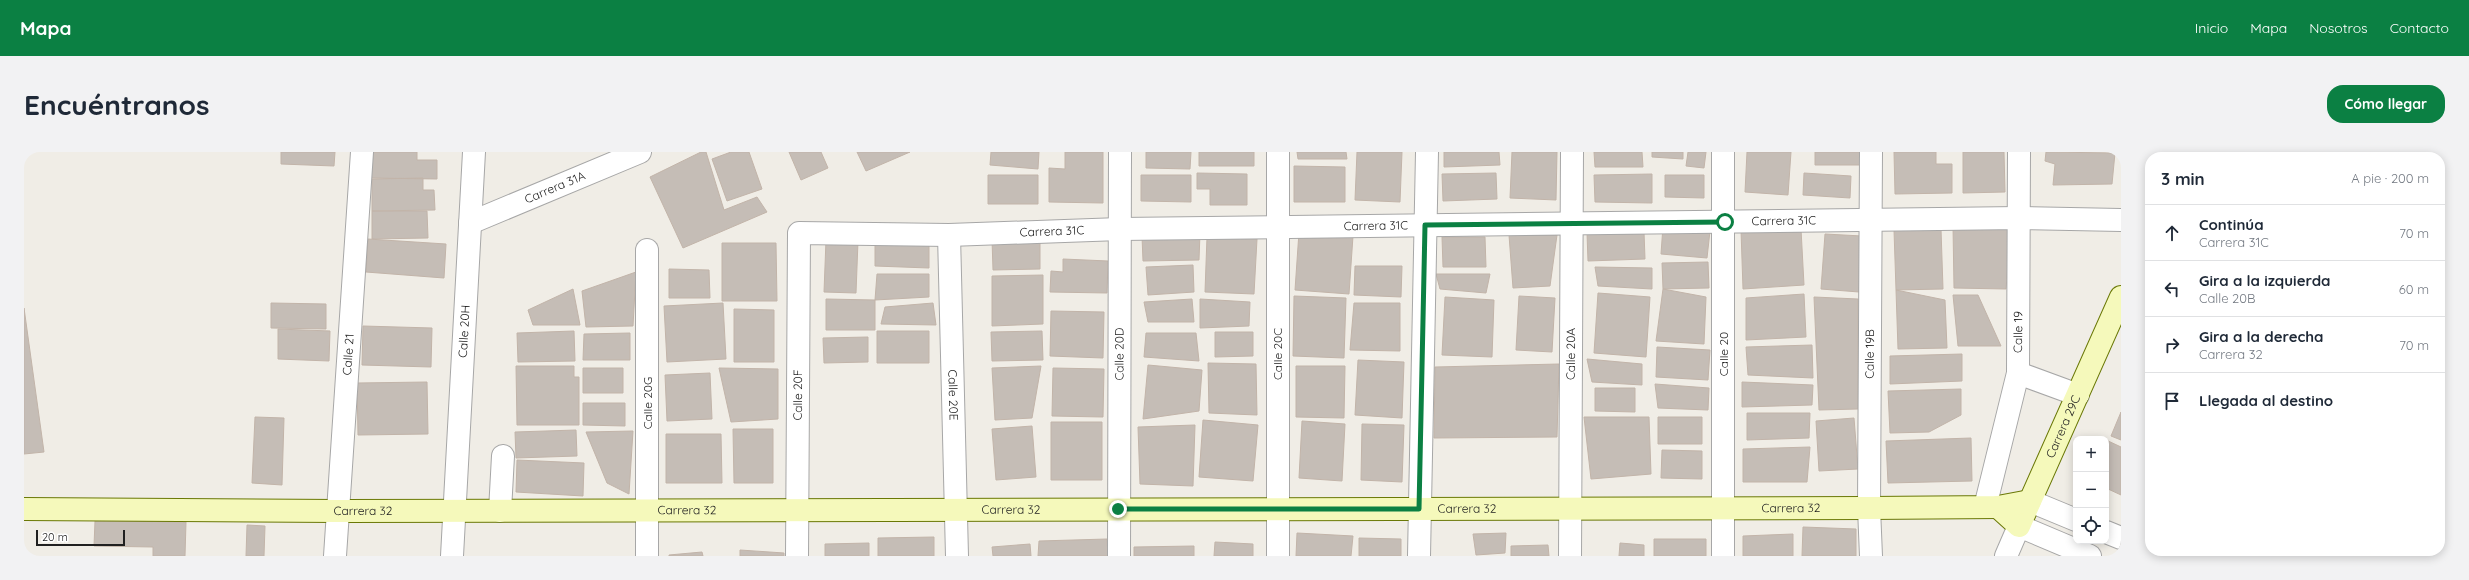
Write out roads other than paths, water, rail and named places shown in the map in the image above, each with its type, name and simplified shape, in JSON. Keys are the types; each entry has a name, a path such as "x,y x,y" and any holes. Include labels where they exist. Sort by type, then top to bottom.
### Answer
{"street":[{"name":"Calle 21","path":"335,556 362,152"},
{"name":"Calle 20H","path":"452,556 474,152"},
{"name":"Carrera 31A","path":"470,223 640,152"},
{"name":"Calle 20D","path":"1119,556 1120,152"},
{"name":"Calle 20C","path":"1278,152 1278,556"},
{"path":"1419,556 1426,152"},
{"name":"Calle 20A","path":"1570,556 1572,152"},
{"name":"Calle 20","path":"1723,152 1725,222 1724,556"},
{"name":"Calle 19B","path":"1871,152 1869,508 1871,556"},
{"name":"Calle 19","path":"1992,507 2018,373 2019,152"},
{"name":"Carrera 31C","path":"799,233 950,235 1120,229 1571,223 2019,218 2121,220"},
{"name":"Calle 20F","path":"797,556 799,233"},
{"name":"Calle 20E","path":"950,235 957,556"},
{"name":"Calle 20G","path":"647,250 647,556"},
{"name":"Carrera 29C","path":"2006,556 2121,297"},
{"path":"2018,373 2078,395"},
{"path":"500,511 503,456"},
{"name":"Carrera 32","path":"24,509 500,511 1869,508 1992,507 2030,501"},
{"path":"2030,501 2073,519"},
{"path":"1992,507 2019,526 2090,556"},
{"path":"2109,533 2121,538"}]}
